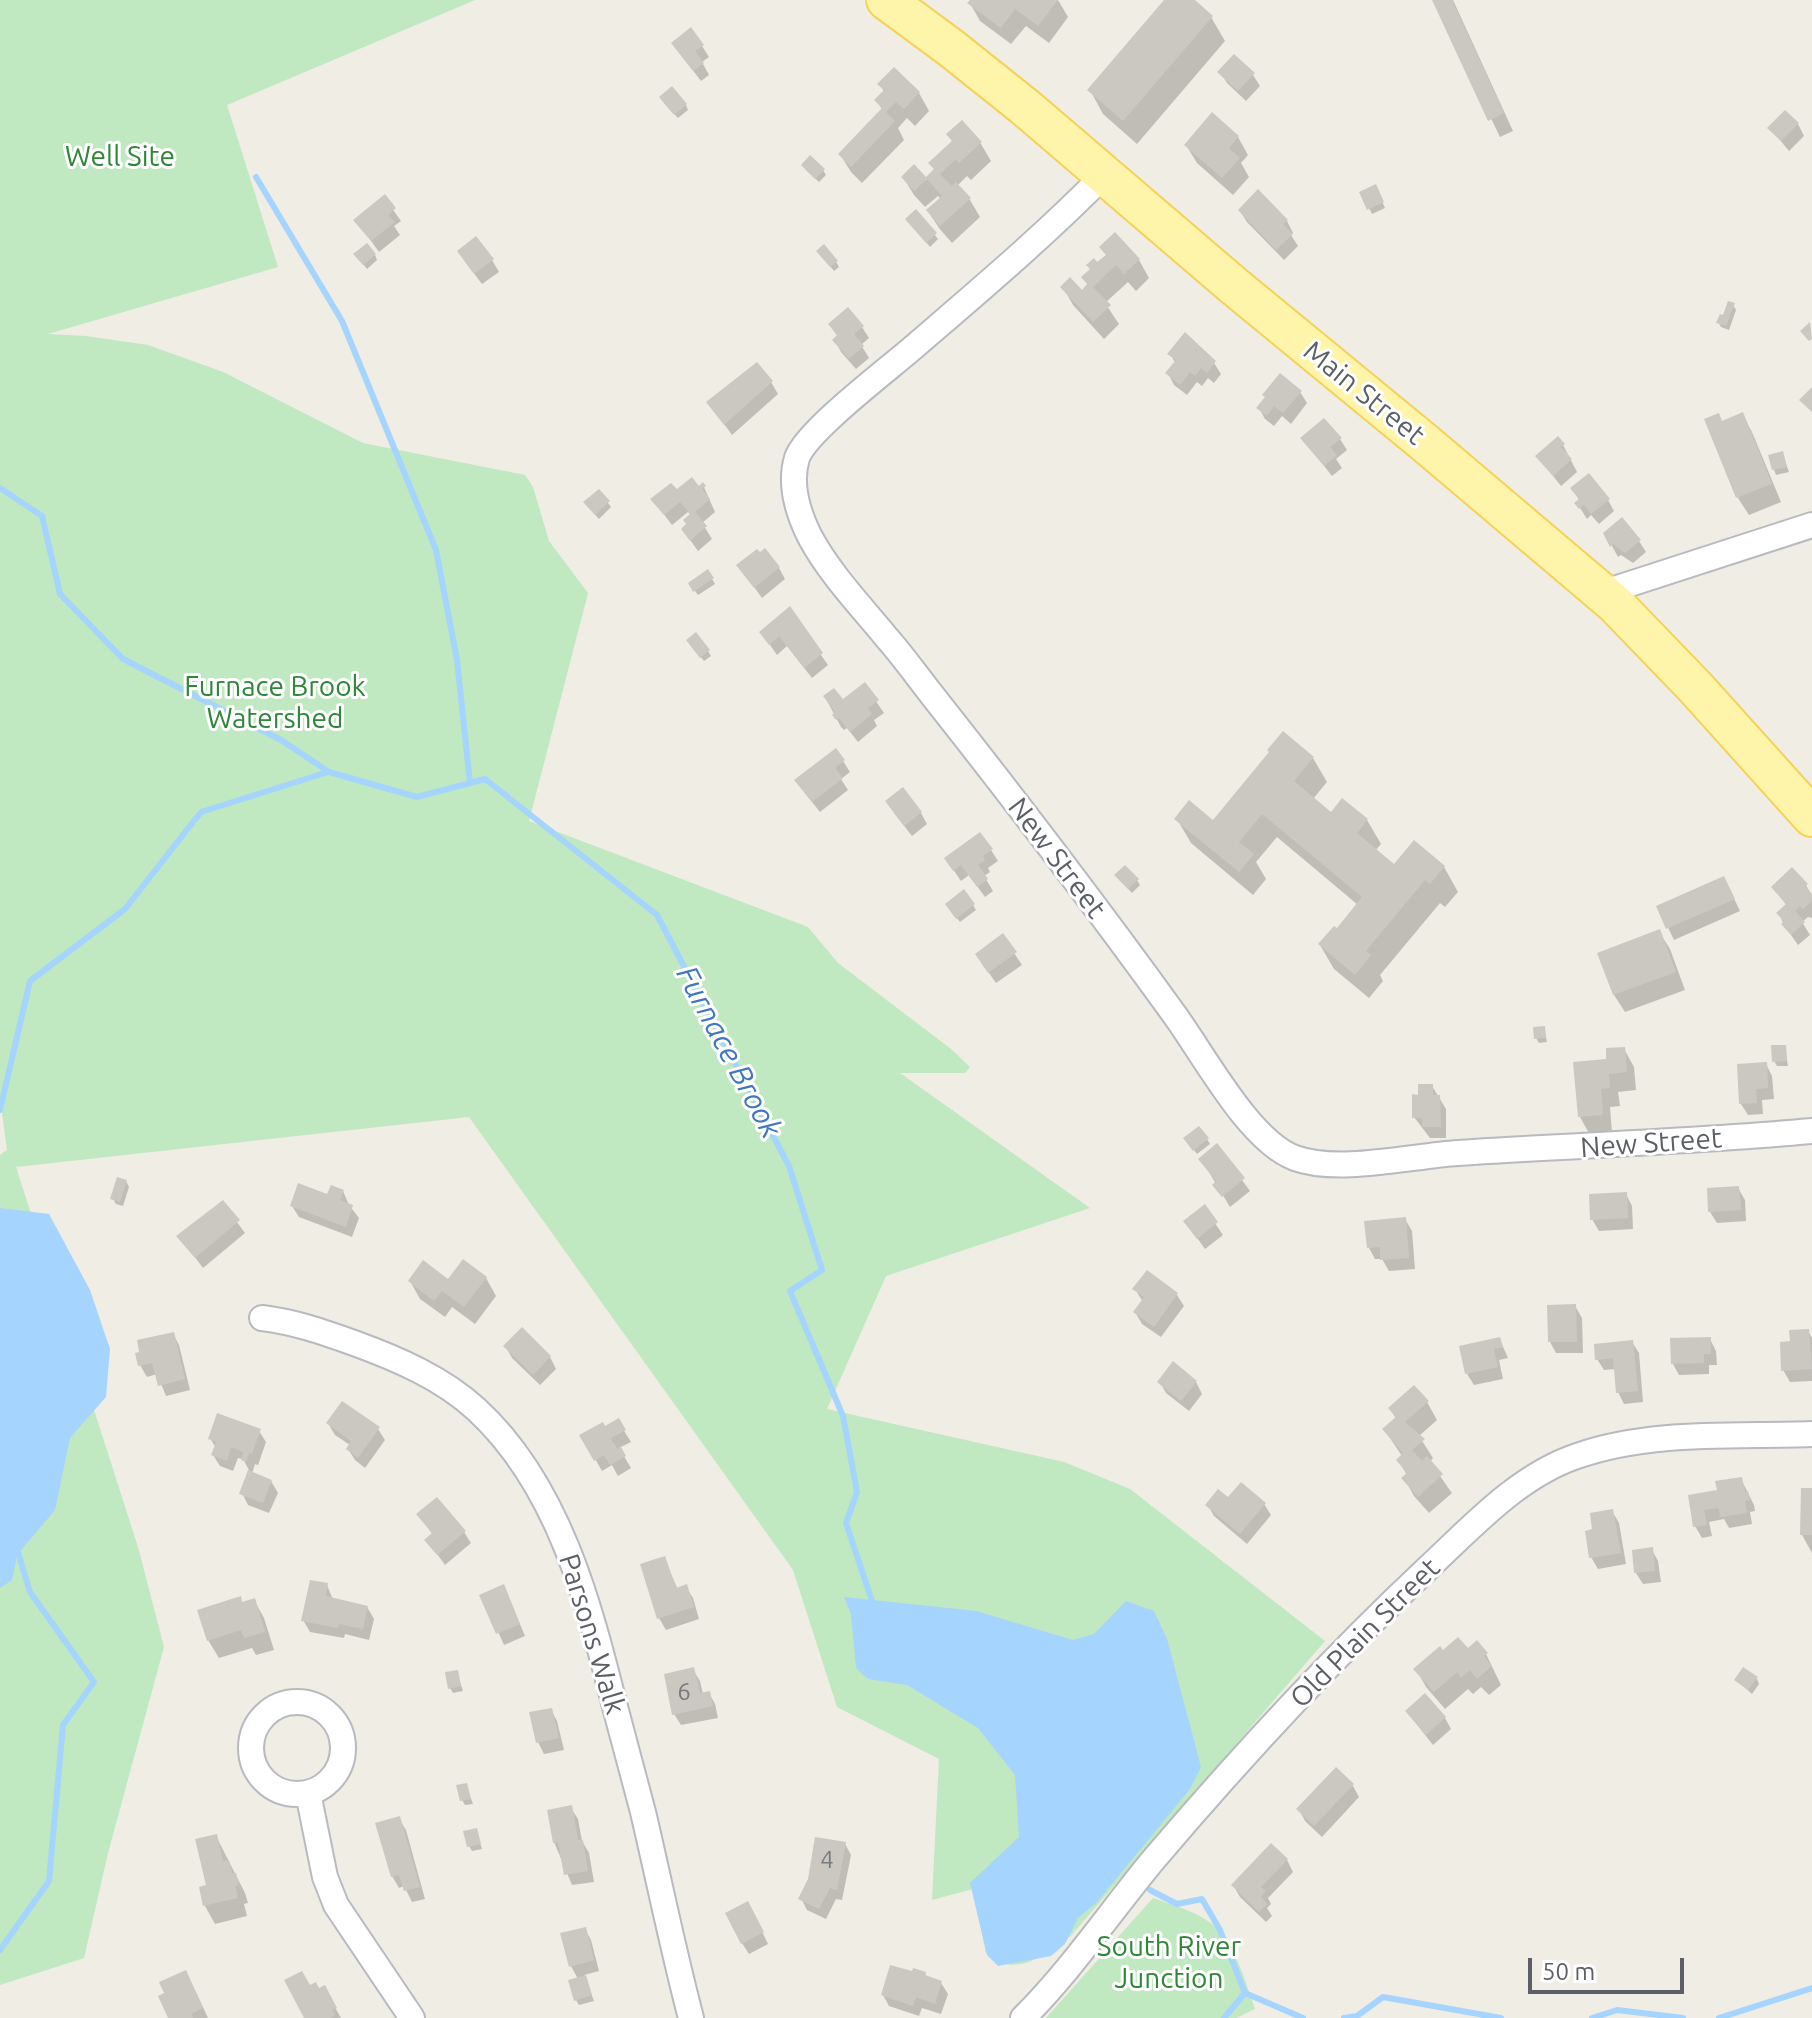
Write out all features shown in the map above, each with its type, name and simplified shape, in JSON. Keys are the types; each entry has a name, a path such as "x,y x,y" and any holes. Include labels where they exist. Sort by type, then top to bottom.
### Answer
{"main road":[{"name":"Main Street","path":"886,0 988,77 1602,593 1657,645 1812,817"}],"street":[{"name":"New Street","path":"1104,175 1035,242 856,396 799,452 794,478 797,506 809,535 832,573 891,642 1012,798 1169,1006 1254,1130 1276,1149 1301,1161 1348,1164 1415,1156 1812,1131"},
{"path":"1602,593 1812,525"},
{"name":"Parsons Walk","path":"262,1318 313,1328 381,1353 428,1376 476,1410 499,1434 537,1489 572,1561 597,1634 643,1811 691,2018"},
{"name":"Old Plain Street","path":"1023,2018 1076,1959 1149,1865 1256,1744 1416,1579 1521,1485 1574,1457 1621,1445 1705,1437 1812,1434"},
{"path":"308,1793 325,1877 336,1905 412,2018"}],"green space":[{"name":"Furnace Brook Watershed","path":"0,0 475,0 227,105 278,267 48,334 148,345 223,372 363,443 525,475 533,487 549,541 588,593 529,821 808,927 838,963 970,1067 965,1073 900,1073 1090,1208 886,1276 827,1409 1064,1462 1130,1489 1325,1641 1070,1937 1061,1934 1049,1950 1037,1958 1014,1965 999,1962 986,1953 973,1889 932,1900 939,1759 837,1707 793,1570 469,1117 16,1167 138,1547 164,1647 108,1853 84,1958 0,1985 0,1155 7,1150 0,1098"},
{"name":"South River Junction","path":"1153,1898 1199,1915 1220,1932 1238,1963 1255,2009 1236,2018 1046,2018"}],"water":[{"path":"0,1208 49,1214 90,1290 110,1349 106,1397 70,1438 55,1510 17,1555 12,1580 0,1588"},
{"path":"844,1597 976,1611 1073,1640 1094,1634 1126,1601 1154,1611 1167,1639 1201,1767 1190,1789 1098,1901 1078,1918 1065,1944 1051,1956 998,1966 987,1955 970,1883 1019,1837 1015,1775 978,1728 907,1685 868,1679 856,1668 851,1614"}],"building":[{"path":"970,0 1058,0 1038,26 1015,9 1001,28 967,3"},
{"path":"1164,0 1195,0 1213,16 1123,121 1087,90"},
{"path":"1432,0 1452,0 1504,113 1488,121"},
{"path":"691,27 704,45 695,51 704,63 693,71 671,43"},
{"path":"1234,54 1255,73 1238,91 1217,72"},
{"path":"894,67 920,92 904,109 896,102 886,112 895,121 851,167 838,154 882,108 874,100 884,90 877,84"},
{"path":"672,86 687,104 674,115 659,97"},
{"path":"1785,110 1799,123 1781,141 1767,128"},
{"path":"1212,112 1239,136 1229,148 1240,158 1222,178 1184,145"},
{"path":"962,120 982,142 959,163 956,159 940,174 952,186 956,182 971,198 940,226 926,210 942,196 927,179 914,191 901,177 914,164 926,177 934,169 928,163 952,141 946,134"},
{"path":"810,155 825,169 815,179 801,165"},
{"path":"1376,184 1384,202 1367,210 1359,192"},
{"path":"1258,189 1288,220 1283,224 1293,234 1276,250 1238,210"},
{"path":"385,194 396,208 388,215 395,222 371,241 353,220"},
{"path":"916,209 937,233 926,243 905,219"},
{"path":"1115,232 1140,259 1124,274 1116,265 1093,287 1111,305 1093,322 1060,287 1070,277 1082,290 1087,284 1081,277 1090,269 1086,265 1094,258 1097,262 1106,255 1099,247"},
{"path":"476,236 494,259 474,274 457,251"},
{"path":"367,243 376,254 363,265 353,254"},
{"path":"824,244 838,261 830,267 816,251"},
{"path":"1728,301 1735,303 1726,326 1716,323"},
{"path":"848,307 864,326 854,334 864,346 849,359 832,340 837,335 828,324"},
{"path":"1810,322 1812,339 1809,341 1800,331"},
{"path":"1185,332 1216,361 1207,373 1201,368 1195,376 1190,372 1180,385 1165,373 1176,360 1167,354"},
{"path":"757,362 773,381 724,425 706,402"},
{"path":"1280,373 1302,391 1283,413 1274,406 1267,416 1256,408 1265,397 1262,395"},
{"path":"1812,387 1812,412 1799,400"},
{"path":"1743,412 1772,484 1736,498 1704,419 1719,413 1722,421"},
{"path":"1324,418 1342,438 1330,447 1337,455 1324,466 1300,438"},
{"path":"1558,436 1565,444 1561,447 1572,459 1553,476 1535,456"},
{"path":"1783,451 1787,467 1772,470 1768,455"},
{"path":"1589,473 1610,499 1591,514 1584,505 1579,509 1574,503 1579,499 1570,488"},
{"path":"692,477 699,486 703,482 706,486 702,489 710,499 695,512 707,526 690,541 681,529 686,524 683,520 690,514 680,502 664,515 650,499 671,483 677,489"},
{"path":"599,489 610,501 595,515 583,502"},
{"path":"1622,517 1641,540 1625,553 1613,544 1610,547 1603,533"},
{"path":"765,548 780,567 754,588 736,565 757,549 760,552"},
{"path":"708,569 714,578 693,592 688,583"},
{"path":"790,606 823,653 804,668 779,636 769,645 759,632"},
{"path":"696,632 710,650 700,658 686,640"},
{"path":"865,682 879,700 868,708 872,714 850,732 839,718 836,720 832,715 835,712 823,696 834,688 843,699"},
{"path":"1283,731 1314,757 1294,781 1331,812 1342,798 1368,819 1357,833 1394,864 1414,840 1445,866 1430,884 1425,880 1366,951 1371,955 1355,975 1318,944 1334,926 1337,928 1362,897 1262,814 1239,842 1254,854 1239,872 1174,819 1189,800 1213,820"},
{"path":"836,748 845,760 835,768 843,778 812,802 794,780"},
{"path":"903,787 922,812 904,826 885,801"},
{"path":"980,832 993,849 983,856 985,860 978,865 988,879 977,887 961,865 953,871 944,858"},
{"path":"1125,865 1139,879 1128,889 1114,875"},
{"path":"1792,867 1808,884 1805,886 1812,894 1812,901 1795,911 1805,922 1791,935 1776,913 1786,904 1771,887"},
{"path":"1724,876 1735,899 1666,929 1656,906"},
{"path":"964,889 975,904 956,919 945,904"},
{"path":"1660,929 1676,972 1613,995 1597,953"},
{"path":"1003,933 1017,952 988,973 975,954"},
{"path":"1545,1026 1546,1038 1534,1039 1533,1027"},
{"path":"1771,1045 1786,1045 1787,1061 1772,1062"},
{"path":"1625,1047 1627,1072 1609,1074 1610,1088 1601,1089 1603,1115 1578,1117 1573,1062 1606,1059 1606,1048"},
{"path":"1767,1062 1768,1088 1756,1089 1757,1103 1739,1104 1737,1064"},
{"path":"1418,1084 1433,1084 1433,1095 1440,1095 1441,1127 1422,1127 1422,1118 1412,1118 1412,1094 1418,1095"},
{"path":"1199,1126 1209,1138 1193,1151 1183,1138"},
{"path":"1217,1143 1245,1178 1222,1197 1212,1185 1216,1181 1198,1159"},
{"path":"117,1177 127,1180 120,1202 110,1199"},
{"path":"298,1183 327,1194 331,1185 344,1190 340,1200 353,1205 346,1227 290,1206"},
{"path":"1739,1186 1741,1210 1708,1212 1707,1188"},
{"path":"1627,1192 1628,1218 1590,1220 1589,1194"},
{"path":"223,1200 240,1220 195,1258 176,1236"},
{"path":"1205,1204 1218,1222 1197,1239 1183,1221"},
{"path":"1406,1217 1409,1258 1380,1260 1380,1247 1367,1248 1364,1221"},
{"path":"463,1259 487,1277 464,1307 442,1291 434,1301 408,1281 423,1260 448,1279"},
{"path":"1147,1270 1178,1293 1154,1327 1133,1312 1144,1297 1132,1289"},
{"path":"1576,1304 1577,1342 1548,1342 1547,1305"},
{"path":"522,1327 551,1356 533,1375 503,1346"},
{"path":"1809,1329 1812,1369 1781,1371 1780,1342 1790,1341 1789,1330"},
{"path":"174,1332 185,1379 158,1386 152,1363 138,1366 135,1353 139,1352 137,1340"},
{"path":"1500,1337 1503,1347 1494,1349 1498,1367 1465,1374 1459,1346"},
{"path":"1711,1337 1711,1354 1704,1354 1704,1363 1671,1364 1670,1338"},
{"path":"1633,1340 1638,1391 1616,1393 1613,1358 1595,1360 1594,1344"},
{"path":"1173,1361 1197,1381 1181,1401 1157,1382"},
{"path":"1414,1385 1429,1401 1405,1422 1425,1439 1412,1450 1422,1461 1427,1456 1443,1474 1418,1497 1401,1478 1407,1473 1396,1460 1403,1453 1382,1429 1396,1417 1388,1408"},
{"path":"342,1401 380,1427 358,1458 346,1449 351,1441 326,1423"},
{"path":"217,1413 261,1429 246,1462 241,1460 243,1452 231,1447 227,1461 211,1455 216,1442 208,1439"},
{"path":"619,1418 626,1430 611,1438 617,1449 621,1447 626,1456 610,1465 604,1455 594,1461 579,1435 603,1422 605,1426"},
{"path":"248,1470 272,1480 263,1503 239,1494"},
{"path":"1742,1477 1750,1500 1745,1501 1747,1513 1720,1517 1719,1508 1704,1510 1707,1525 1693,1527 1688,1495 1717,1490 1715,1481"},
{"path":"1241,1482 1266,1503 1240,1534 1205,1505 1218,1489 1228,1497"},
{"path":"1801,1488 1812,1488 1812,1535 1800,1535"},
{"path":"437,1497 466,1531 437,1555 424,1540 432,1533 416,1514"},
{"path":"1613,1509 1621,1553 1589,1558 1585,1531 1592,1529 1590,1513"},
{"path":"1653,1547 1655,1571 1634,1573 1632,1550"},
{"path":"665,1556 676,1588 687,1584 694,1607 657,1619 640,1564"},
{"path":"310,1580 328,1583 326,1596 368,1606 363,1629 301,1621"},
{"path":"504,1584 520,1624 496,1634 479,1595"},
{"path":"241,1596 242,1602 255,1598 265,1632 244,1638 241,1630 207,1641 197,1610"},
{"path":"1458,1637 1468,1648 1477,1640 1488,1653 1484,1656 1492,1666 1477,1679 1470,1670 1461,1678 1457,1672 1434,1692 1413,1669 1440,1646 1443,1650"},
{"path":"694,1667 700,1693 710,1691 713,1706 672,1715 664,1674"},
{"path":"1743,1667 1758,1677 1748,1690 1734,1680"},
{"path":"458,1670 461,1686 448,1689 445,1672"},
{"path":"1425,1693 1446,1717 1426,1735 1405,1711"},
{"path":"552,1708 559,1738 536,1743 529,1712"},
{"path":"1336,1767 1354,1784 1314,1826 1296,1809"},
{"path":"467,1783 471,1799 460,1801 456,1785"},
{"path":"572,1805 578,1840 583,1840 588,1871 564,1875 558,1842 553,1843 547,1810"},
{"path":"400,1816 420,1887 404,1891 399,1875 391,1877 375,1823"},
{"path":"477,1828 481,1844 467,1847 463,1831"},
{"path":"217,1834 223,1861 229,1860 232,1873 236,1873 238,1898 203,1906 199,1887 206,1885 195,1839"},
{"path":"815,1837 846,1842 837,1890 830,1888 819,1909 798,1899 808,1879"},
{"path":"1271,1843 1288,1859 1261,1887 1266,1891 1261,1897 1267,1904 1259,1912 1231,1885"},
{"path":"748,1901 764,1932 741,1944 725,1913"},
{"path":"586,1927 594,1960 569,1967 560,1933"},
{"path":"890,1965 926,1972 925,1975 942,1981 935,2004 916,1997 913,2006 881,1995"},
{"path":"186,1970 203,2008 191,2014 193,2018 168,2018 158,1996 164,1993 159,1982"},
{"path":"302,1971 310,1985 316,1982 319,1988 325,1985 337,2008 332,2010 335,2015 330,2018 304,2018 284,1980"},
{"path":"586,1975 592,1995 574,2001 568,1980"}],"waterway":[{"path":"256,177 342,321 436,550 457,660 470,783"},
{"name":"Furnace Brook","path":"0,488 42,516 60,594 123,659 281,740 329,772 417,797 485,779 657,915 789,1166 822,1270 790,1291 843,1416 857,1492 846,1523 873,1604"},
{"path":"0,1110 30,981 125,909 201,812 328,772"},
{"path":"0,1950 49,1881 63,1725 94,1682 30,1592 16,1546"},
{"name":"Furnace Brook","path":"1150,1890 1177,1904 1202,1899 1220,1930 1245,1993"},
{"path":"1719,2018 1812,1988"},
{"path":"1224,2018 1245,1993 1303,2018"},
{"path":"1344,2018 1357,2016 1383,1997 1501,2018"},
{"path":"1592,2018 1617,2010 1683,2018"}],"park label":[{"name":"Well Site","path":"120,157"}]}
